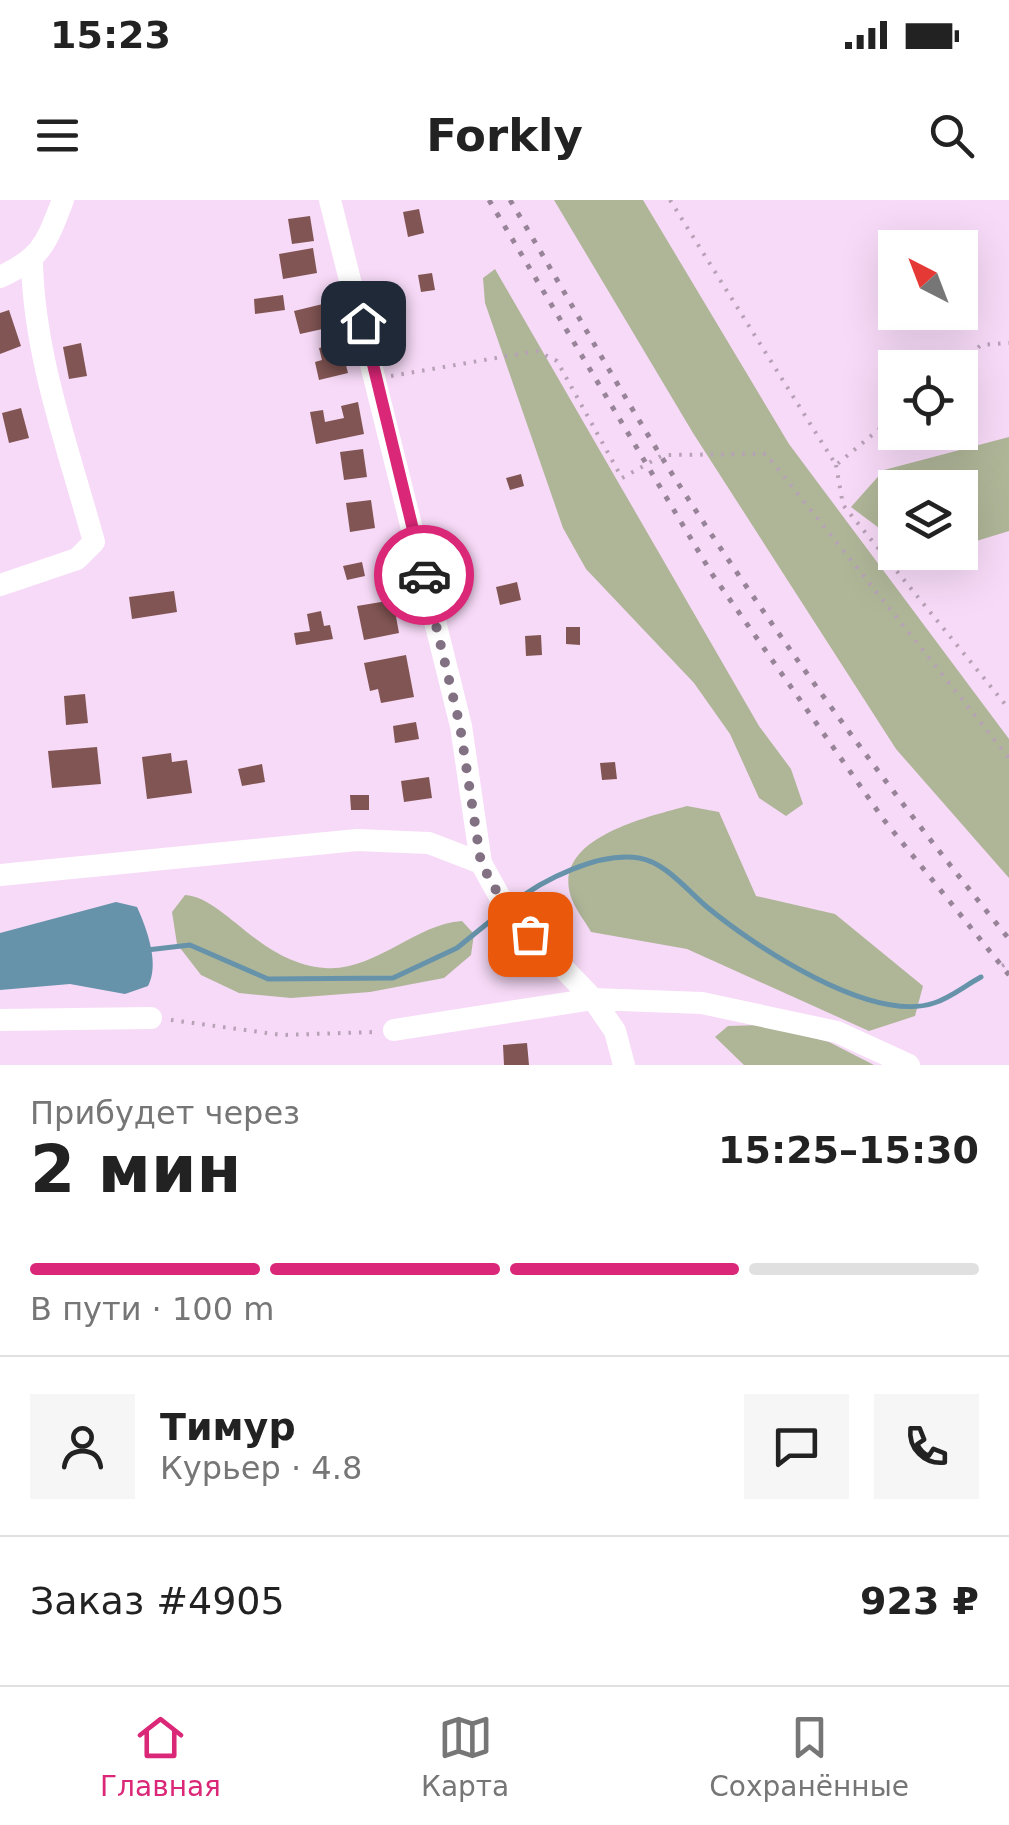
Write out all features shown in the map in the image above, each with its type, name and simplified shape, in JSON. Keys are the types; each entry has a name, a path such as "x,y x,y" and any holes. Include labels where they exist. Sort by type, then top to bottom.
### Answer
{"street":[{"path":"0,278 32,262 46,244 63,200"},
{"path":"330,200 460,726 481,863 507,910 593,999 615,1031 624,1065"},
{"path":"0,586 77,558 94,542 51,386 33,298 32,262"},
{"path":"0,874 356,840 429,843 481,863"},
{"path":"394,1030 593,999 702,1003 837,1032 909,1065"},
{"path":"0,1020 152,1018"}],"path":[{"path":"670,200 836,465 843,504 1009,709"},
{"path":"975,350 981,345 1009,343"},
{"path":"377,379 536,351 558,360 622,478 663,455 766,454 1009,758"},
{"path":"836,465 878,430"},
{"path":"1002,966 1009,962"},
{"path":"152,1018 245,1026 282,1034 394,1030"}],"green space":[{"path":"554,200 643,200 789,444 878,563 878,570 883,570 1009,739 1009,878 896,749 693,433"},
{"path":"495,269 759,726 791,769 803,804 786,816 759,798 730,734 694,683 586,569 563,528 485,303 483,278"},
{"path":"1009,437 1009,531 978,540 978,470 884,470 960,450 978,450 978,445"},
{"path":"878,477 878,527 851,507"},
{"path":"687,806 719,812 756,896 835,914 923,986 915,1016 869,1031 687,949 591,932 571,897 569,877 575,859 589,845 628,824"},
{"path":"185,895 214,907 262,943 302,964 325,968 360,963 428,930 462,921 474,934 471,955 444,978 370,992 291,998 239,993 201,975 177,944 172,912"},
{"path":"761,1025 829,1042 874,1065 744,1065 715,1037 728,1026"}],"water":[{"path":"116,902 137,907 145,926 153,967 148,986 125,994 70,984 0,990 0,933"}],"building":[{"path":"419,209 424,233 408,237 403,212"},
{"path":"310,216 314,241 292,244 288,219"},
{"path":"313,248 317,273 283,279 279,254"},
{"path":"432,273 435,290 421,292 418,275"},
{"path":"283,295 285,310 255,314 254,299"},
{"path":"331,302 336,326 300,334 294,311"},
{"path":"9,310 21,346 0,354 0,313"},
{"path":"340,342 348,373 319,380 315,362 322,360 319,348"},
{"path":"81,343 87,376 69,379 63,347"},
{"path":"358,402 364,434 316,444 310,412 323,410 325,422 344,418 341,406"},
{"path":"21,408 29,438 9,443 2,413"},
{"path":"363,449 367,477 344,480 340,452"},
{"path":"521,474 524,486 510,490 506,478"},
{"path":"371,500 375,528 350,532 346,503"},
{"path":"362,562 365,576 347,580 343,566"},
{"path":"517,582 521,600 500,605 496,587"},
{"path":"174,591 177,612 132,619 129,597"},
{"path":"393,600 399,633 364,640 357,606"},
{"path":"321,611 324,626 330,625 333,639 296,645 294,633 310,631 307,614"},
{"path":"566,627 580,627 580,645 566,644"},
{"path":"541,635 542,655 526,656 525,636"},
{"path":"406,655 414,697 381,703 378,689 370,691 364,663"},
{"path":"85,694 88,723 66,725 64,696"},
{"path":"416,722 419,739 395,743 393,726"},
{"path":"97,747 101,784 52,788 48,751"},
{"path":"171,753 172,762 187,760 192,793 147,799 142,757"},
{"path":"615,762 617,779 602,780 600,763"},
{"path":"262,764 265,782 242,786 238,769"},
{"path":"429,777 432,798 404,802 401,781"},
{"path":"350,795 369,795 369,810 351,810"},
{"path":"527,1043 529,1065 504,1065 503,1045"}],"waterway":[{"path":"512,904 572,869 607,859 639,858 667,871 753,941 814,978 847,992 908,1007 940,1001 981,977"},
{"path":"147,950 190,945 268,979 393,978 457,948 499,914"}],"railway":[{"path":"489,200 712,574 884,820 1009,975"},
{"path":"510,200 655,446 754,598 878,771 1009,939"}],"way so far":[{"path":"424,575 460,726 481,863 507,910 530,934"}],"route":[{"path":"363,323 424,575"}]}
